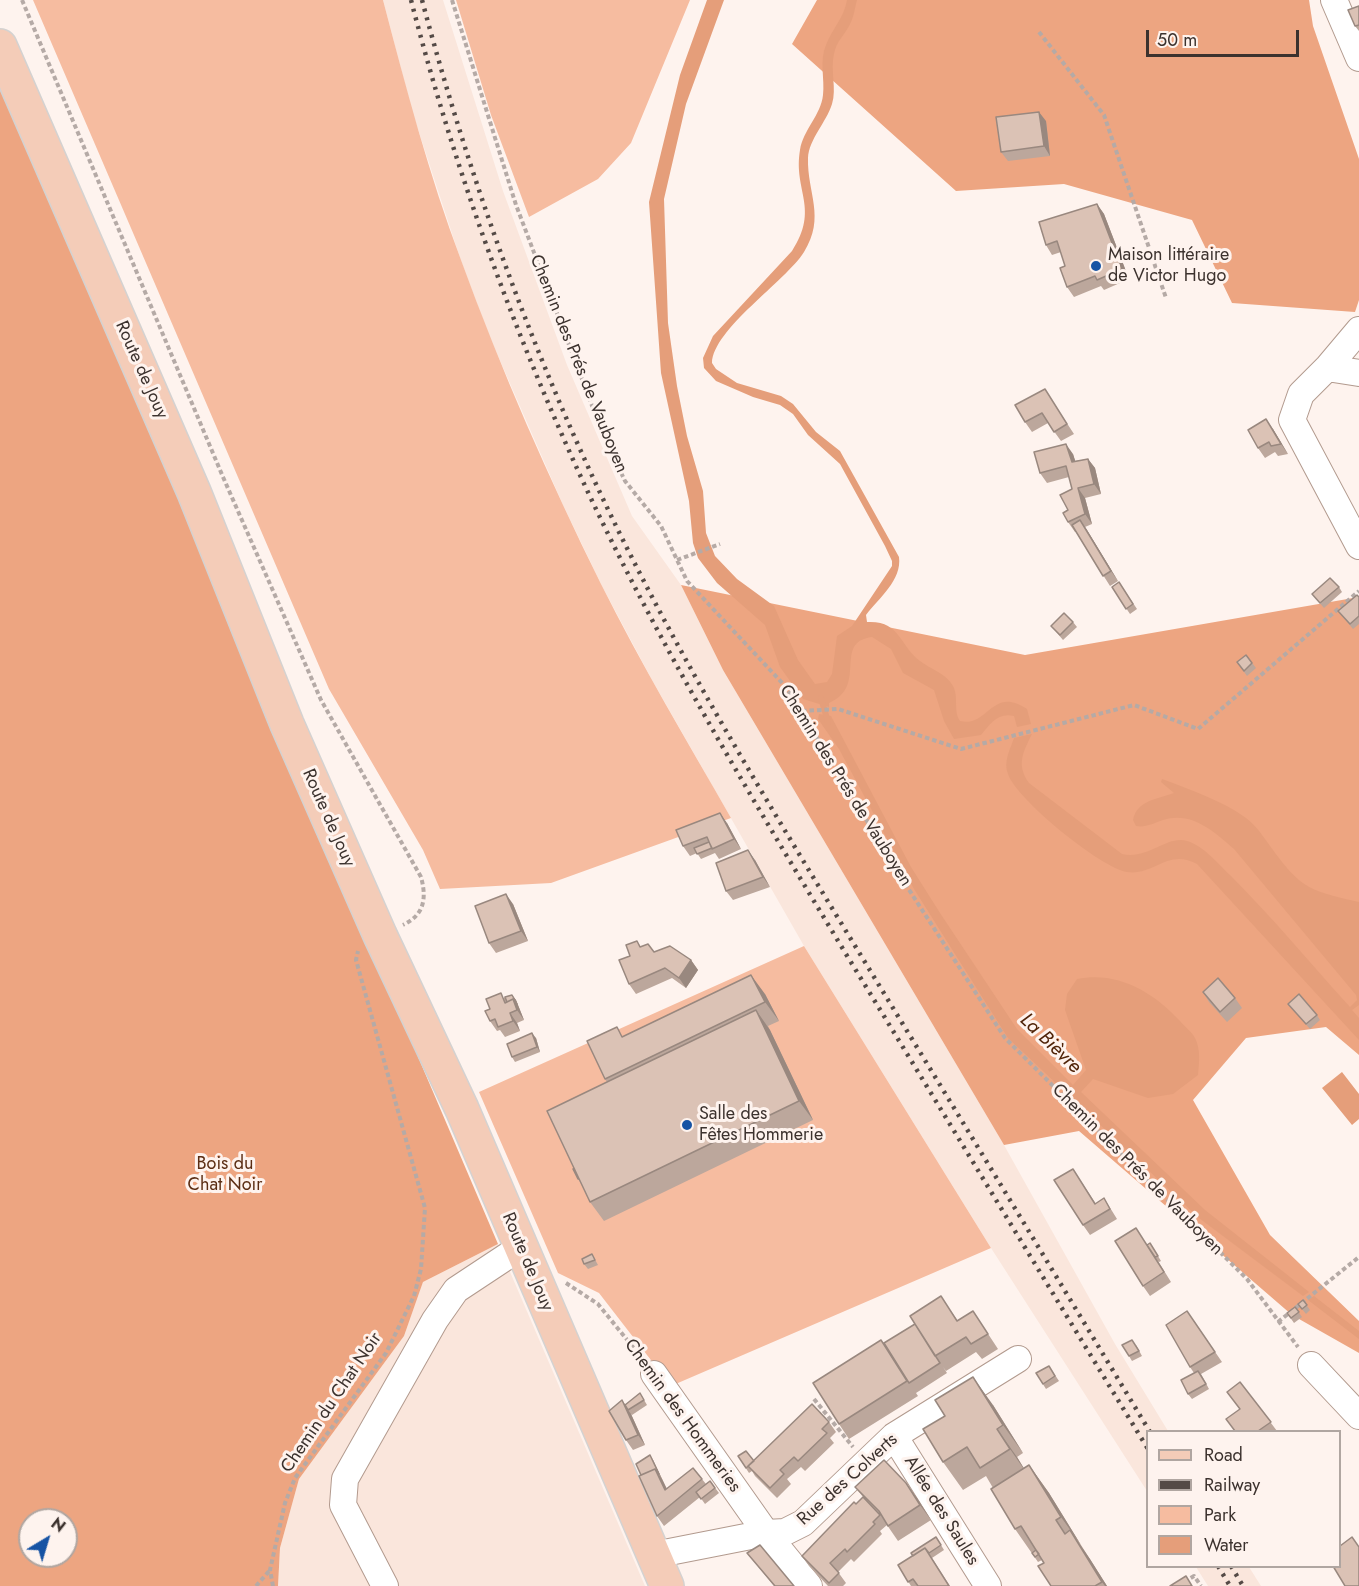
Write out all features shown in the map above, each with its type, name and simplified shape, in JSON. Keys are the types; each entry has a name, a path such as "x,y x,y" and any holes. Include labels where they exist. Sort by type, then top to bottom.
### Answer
{"main road":[{"name":"Route de Jouy","path":"0,46 194,492 287,724 380,935 462,1109 667,1586"}],"street":[{"path":"1334,0 1359,58"},
{"path":"1359,330 1327,368 1301,394 1292,420 1359,546"},
{"path":"1327,368 1359,373"},
{"path":"385,1586 343,1505 345,1479 435,1320 456,1290 521,1247"},
{"name":"Rue des Colverts","path":"654,1555 766,1533 785,1532 803,1523 894,1436 1018,1359"},
{"path":"1311,1365 1359,1416"},
{"name":"Chemin des Hommeries","path":"654,1374 766,1533 809,1586"},
{"name":"Allée des Saules","path":"894,1436 988,1586"}],"path":[{"path":"22,0 223,477 321,700 421,877 424,900 420,913 407,923 380,935"},
{"name":"Chemin des Prés de Vauboyen","path":"452,0 516,205 602,432 625,481 661,526 687,581 786,687 904,882 1005,1038 1247,1279 1311,1365"},
{"path":"1039,32 1104,115 1166,298"},
{"path":"677,560 720,544"},
{"path":"802,711 838,709 961,750 1134,705 1198,729 1359,591"},
{"name":"Chemin du Chat Noir","path":"273,1586 270,1570 285,1503 295,1478 386,1353 414,1296 421,1269 425,1208 356,960"},
{"path":"1278,1322 1359,1257"},
{"name":"Chemin des Hommeries","path":"534,1281 557,1278 580,1290 617,1325 654,1374"},
{"path":"814,1398 865,1462"},
{"path":"256,1586 270,1570"},
{"path":"1178,1586 1194,1576 1201,1586"}],"shaded area":[{"path":"383,0 443,0 503,191 567,365 632,516 681,585 723,670 1004,1145 1115,1344 1167,1430 1146,1430 1146,1489 991,1248 804,946 652,680 602,586 563,505 488,333 460,258 412,111"},
{"path":"498,1244 645,1586 278,1586 280,1548 299,1479 404,1336 423,1282"},
{"path":"1197,1568 1250,1568 1261,1586 1208,1586"}],"green space":[{"path":"33,0 383,0 409,99 449,228 509,383 544,464 616,614 731,818 551,883 440,889 423,850 329,689"},
{"path":"456,0 690,0 631,143 598,179 529,217 491,115"},
{"path":"817,0 1309,0 1313,26 1359,159 1359,300 1355,312 1232,303 1192,220 1064,184 956,191 792,44"},
{"name":"Bois du Chat Noir","path":"0,78 498,1244 423,1282 404,1336 299,1479 280,1548 278,1586 0,1586"},
{"path":"681,585 1025,655 1359,597 1359,1055 1326,1027 1246,1038 1193,1100 1270,1235 1359,1321 1359,1353 1292,1315 1079,1131 1004,1145 723,670"},
{"path":"804,946 991,1248 671,1386 599,1293 558,1273 479,1092"}],"water":[{"path":"707,0 724,0 686,104 664,199 668,323 677,386 687,436 703,491 706,533 715,556 737,579 774,606 798,660 815,684 827,682 832,674 837,636 852,626 892,566 885,546 840,464 808,435 793,414 780,405 753,397 716,381 704,368 703,358 713,336 792,251 800,236 805,211 800,177 800,150 822,102 823,57 826,45 847,0 857,0 851,22 835,49 832,104 809,151 808,171 815,216 810,239 795,264 724,335 712,363 716,369 737,383 781,396 793,404 816,432 840,451 899,557 897,573 883,595 866,615 867,622 878,622 893,630 913,655 950,682 955,690 960,721 969,722 977,719 998,704 1006,702 1015,703 1027,709 1031,724 1017,727 1014,716 1008,715 999,717 981,735 954,739 944,721 934,690 903,673 891,649 872,637 860,641 854,647 847,686 841,695 829,703 829,707 803,699 780,667 765,625 717,583 698,558 693,543 689,501 661,373 649,202 680,75"},
{"path":"819,714 831,716 911,867 1017,1029 1073,1085 1086,1070 1065,1010 1067,994 1077,979 1107,978 1134,986 1158,1001 1192,1034 1199,1052 1198,1075 1173,1094 1148,1098 1093,1079 1081,1092 1205,1210 1309,1292 1303,1296 1199,1218 1008,1038 914,889 839,749 818,719"},
{"path":"1032,734 1022,758 1023,770 1029,783 1122,854 1140,854 1180,840 1199,847 1246,891 1350,1007 1357,1000 1356,995 1234,849 1193,820 1174,818 1146,826 1136,826 1133,820 1135,813 1149,801 1174,793 1161,782 1162,779 1195,791 1250,821 1283,863 1309,887 1359,902 1359,1005 1352,1010 1359,1018 1359,1040 1197,864 1178,859 1145,870 1127,872 1099,859 1042,815 1014,785 1006,765 1014,738"},
{"path":"1342,1072 1359,1094 1359,1119 1352,1125 1322,1088"},
{"path":"1314,1296 1359,1331 1359,1339 1308,1300"}],"building":[{"path":"1359,6 1359,25 1355,26 1348,10"},
{"path":"1039,112 1044,146 1001,152 996,117"},
{"name":"Maison littéraire de Victor Hugo","path":"1097,204 1122,269 1097,280 1095,276 1067,287 1060,268 1065,266 1057,241 1046,245 1039,222"},
{"path":"1045,389 1067,424 1054,432 1042,413 1025,422 1015,405"},
{"path":"1266,419 1281,444 1271,446 1269,442 1258,448 1248,430"},
{"path":"1066,444 1072,462 1088,459 1094,484 1078,488 1085,514 1068,522 1063,513 1068,510 1060,495 1072,489 1066,466 1040,473 1034,452"},
{"path":"1080,520 1111,571 1103,576 1072,525"},
{"path":"1330,578 1339,587 1320,603 1312,594"},
{"path":"1119,582 1133,604 1126,609 1112,587"},
{"path":"1357,595 1359,597 1359,616 1350,624 1338,611"},
{"path":"1064,613 1073,622 1060,635 1051,626"},
{"path":"1246,655 1252,663 1244,671 1237,662"},
{"path":"720,813 734,839 712,849 707,837 683,846 676,830"},
{"path":"709,842 712,848 697,854 694,848"},
{"path":"748,850 763,877 726,891 716,863"},
{"path":"506,894 521,931 489,943 475,906"},
{"path":"637,941 640,947 648,944 654,952 670,946 691,960 679,978 665,968 629,984 619,960 630,956 626,945"},
{"path":"751,975 765,1002 605,1079 587,1041 617,1027 622,1037"},
{"path":"1218,978 1235,998 1220,1012 1203,992"},
{"path":"501,993 505,1003 513,999 517,1010 510,1013 513,1021 498,1027 495,1019 490,1021 485,1011 490,1009 486,999"},
{"path":"1299,994 1317,1015 1306,1024 1288,1004"},
{"path":"512,995 517,1004 513,999 507,1002 505,997"},
{"name":"Salle des Fêtes Hommerie","path":"756,1010 799,1101 590,1202 547,1111"},
{"path":"532,1033 537,1047 512,1057 507,1044"},
{"path":"1073,1169 1095,1204 1104,1198 1110,1209 1083,1225 1054,1180"},
{"path":"1136,1228 1164,1272 1143,1286 1115,1241"},
{"path":"1150,1243 1158,1256 1155,1257 1147,1245"},
{"path":"592,1254 595,1260 584,1264 582,1259"},
{"path":"941,1296 957,1321 973,1311 988,1334 971,1344 966,1337 935,1356 910,1316"},
{"path":"1303,1300 1307,1305 1302,1309 1298,1304"},
{"path":"1295,1307 1299,1312 1291,1318 1287,1313"},
{"path":"1187,1311 1215,1352 1190,1367 1166,1325"},
{"path":"915,1324 940,1363 909,1383 884,1343"},
{"path":"881,1340 907,1381 839,1424 813,1383"},
{"path":"1132,1340 1139,1351 1129,1356 1122,1345"},
{"path":"1049,1366 1055,1376 1043,1384 1036,1373"},
{"path":"1198,1371 1206,1384 1188,1394 1181,1380"},
{"path":"973,1377 1003,1425 997,1429 1010,1449 980,1468 967,1447 943,1462 923,1429 945,1416 935,1400"},
{"path":"1240,1382 1271,1422 1259,1430 1234,1430 1226,1419 1240,1409 1227,1392"},
{"path":"640,1393 644,1400 628,1410 625,1405"},
{"path":"622,1400 638,1435 626,1440 609,1411"},
{"path":"812,1404 829,1422 822,1429 827,1433 798,1461 794,1457 780,1470 784,1474 770,1488 748,1466"},
{"path":"746,1451 754,1461 746,1468 738,1456"},
{"path":"650,1455 659,1474 655,1469 641,1475 636,1464"},
{"path":"884,1460 906,1483 920,1505 888,1526 879,1511 855,1487"},
{"path":"1029,1465 1061,1517 1056,1520 1065,1534 1070,1530 1102,1582 1095,1586 1051,1586 1038,1566 1044,1563 1021,1526 1015,1529 991,1489"},
{"path":"693,1468 702,1479 657,1516 639,1476 655,1469 665,1490"},
{"path":"710,1481 715,1488 701,1499 696,1492"},
{"path":"863,1497 880,1515 873,1522 875,1524 847,1552 845,1549 830,1563 839,1573 829,1583 802,1556 854,1502 856,1504"},
{"path":"936,1537 941,1545 929,1553 925,1548 913,1556 911,1553"},
{"path":"1352,1537 1359,1547 1359,1586 1345,1586 1334,1568 1341,1568 1341,1545"},
{"path":"760,1545 794,1586 775,1586 747,1553"},
{"path":"925,1548 949,1586 918,1586 913,1579 908,1582 898,1565"},
{"path":"1036,1550 1039,1554 1035,1557 1032,1553"},
{"path":"1186,1576 1192,1586 1170,1586"}],"waterway":[{"name":"La Bièvre","path":"821,698 828,722"}],"railway":[{"path":"411,0 463,177 526,351 575,464 637,591 704,715 776,838 1146,1446"},
{"path":"422,0 464,144 513,286 569,425 633,560 692,671 755,780 1149,1430"},
{"path":"1219,1568 1230,1586"},
{"path":"1232,1568 1243,1586"}],"place":[{"name":"Maison littéraire de Victor Hugo","path":"1096,266"},
{"name":"Salle des Fêtes Hommerie","path":"687,1125"}]}
